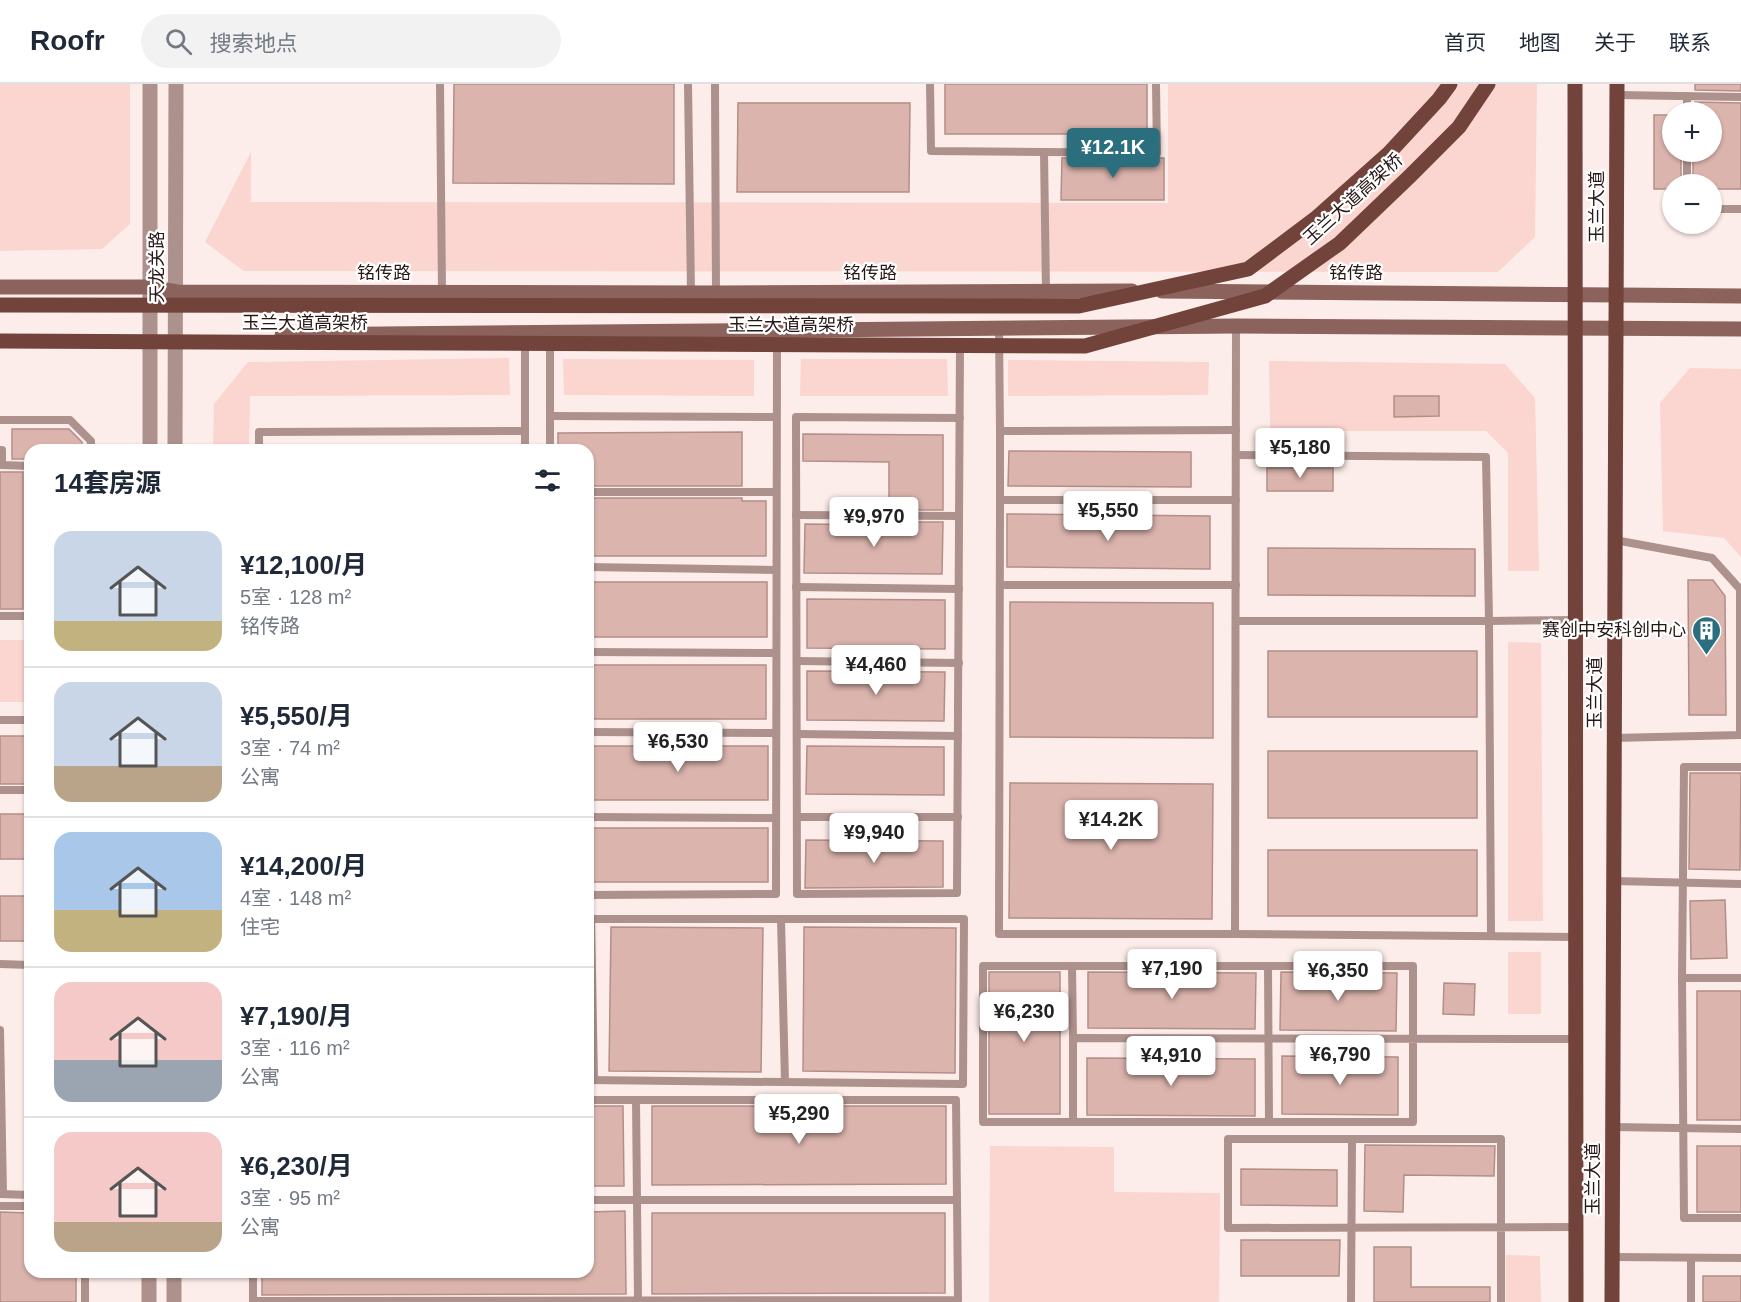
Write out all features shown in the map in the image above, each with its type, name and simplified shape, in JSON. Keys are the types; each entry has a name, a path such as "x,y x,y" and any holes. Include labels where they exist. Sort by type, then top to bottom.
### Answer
{"main road":[{"name":"玉兰大道高架桥","path":"0,305 1079,306 1248,269 1316,218 1389,153 1450,84"},
{"name":"玉兰大道高架桥","path":"0,341 1085,346 1265,296 1340,243 1459,127 1488,84"},
{"name":"玉兰大道","path":"1575,84 1576,1302"},
{"name":"玉兰大道","path":"1612,1302 1617,90"},
{"name":"铭传路","path":"0,287 149,287 177,292 1046,291 1741,296"},
{"path":"0,336 150,339 175,336 1236,327 1741,329"}],"street":[{"name":"天龙关路","path":"150,84 150,444"},
{"name":"天龙关路","path":"175,444 176,84"},
{"path":"149,1278 149,1302"},
{"path":"174,1278 174,1302"}],"lane":[{"path":"440,84 442,292"},
{"path":"688,84 691,293"},
{"path":"715,84 716,293"},
{"path":"930,84 931,151 1044,153 1156,153 1156,84"},
{"path":"1617,90 1687,96 1741,96"},
{"path":"1687,96 1687,102"},
{"path":"1044,153 1046,291"},
{"path":"1722,209 1741,208"},
{"path":"1235,934 1236,327"},
{"path":"960,418 796,417 797,894 957,893 961,329"},
{"path":"999,329 999,933 1575,937"},
{"path":"594,895 776,894 777,331"},
{"path":"525,333 525,444"},
{"path":"549,333 550,444"},
{"path":"550,416 776,417"},
{"path":"0,420 70,420 91,441 91,444"},
{"path":"1000,431 1236,430"},
{"path":"258,444 259,432 525,431"},
{"path":"0,450 2,450 2,465 24,466"},
{"path":"1236,455 1486,457 1491,936"},
{"path":"594,492 776,492"},
{"path":"1000,500 1236,500"},
{"path":"796,515 959,516"},
{"path":"1614,738 1740,735 1740,589 1712,558 1615,540"},
{"path":"594,567 776,570"},
{"path":"1000,585 1236,585"},
{"path":"796,587 959,589"},
{"path":"0,616 24,616"},
{"path":"1236,621 1575,620"},
{"path":"594,652 776,653"},
{"path":"797,662 959,663"},
{"path":"0,720 24,720"},
{"path":"594,732 776,733"},
{"path":"797,734 958,736"},
{"path":"1741,767 1684,767 1682,978 1684,1218 1741,1218"},
{"path":"0,790 24,790"},
{"path":"594,817 776,818"},
{"path":"797,817 957,817"},
{"path":"1614,881 1741,884"},
{"path":"594,919 964,919 963,1084 594,1080"},
{"path":"781,919 785,1082"},
{"path":"0,964 24,965"},
{"path":"983,966 1072,966 1413,966 1413,1122 983,1122 983,966"},
{"path":"1072,966 1073,1122"},
{"path":"1268,966 1269,1122"},
{"path":"1682,978 1741,978"},
{"path":"0,1030 1,1194 24,1194"},
{"path":"1073,1038 1575,1039"},
{"path":"253,1278 253,1301 958,1300 956,1100 594,1100"},
{"path":"636,1100 638,1301"},
{"path":"1612,1127 1741,1129"},
{"path":"1501,1302 1500,1227 1501,1139 1228,1139 1228,1228 1351,1228 1500,1227 1576,1227"},
{"path":"1351,1302 1352,1139"},
{"path":"594,1200 956,1200"},
{"path":"0,1206 24,1206"},
{"path":"1612,1257 1741,1258"},
{"path":"1691,1302 1692,1258"},
{"path":"85,1278 85,1302"}],"shaded area":[{"path":"0,84 130,84 130,224 102,249 0,251"},
{"path":"1168,84 1537,84 1535,237 1498,272 244,271 205,242 251,152 251,202 1168,203"},
{"path":"509,358 510,395 250,396 249,444 213,444 214,404 248,362"},
{"path":"563,359 754,360 754,396 564,395"},
{"path":"801,359 947,359 948,396 800,396"},
{"path":"1008,360 1209,362 1208,395 1008,396"},
{"path":"1269,361 1505,364 1535,398 1539,571 1508,571 1508,453 1486,431 1270,431"},
{"path":"1690,368 1741,369 1741,557 1724,538 1663,531 1660,403"},
{"path":"0,640 24,640 24,702 0,702"},
{"path":"1508,642 1541,643 1543,921 1508,921"},
{"path":"1508,952 1541,952 1541,1014 1508,1014"},
{"path":"990,1146 1114,1147 1114,1192 1220,1193 1219,1302 989,1302"},
{"path":"1506,1255 1540,1256 1541,1302 1506,1302"}],"building":[{"path":"454,84 674,84 674,184 453,183"},
{"path":"945,84 1147,84 1147,134 945,134"},
{"path":"1695,84 1741,84 1741,91 1695,90"},
{"path":"738,103 910,103 909,192 737,192"},
{"path":"1722,103 1741,103 1741,189 1722,189 1722,174 1693,174 1693,162 1722,162"},
{"path":"1654,115 1662,115 1662,162 1681,162 1681,174 1662,174 1662,189 1654,189"},
{"path":"1062,158 1164,158 1164,200 1061,200"},
{"path":"1394,396 1439,396 1439,416 1394,417"},
{"path":"12,429 69,429 82,442 82,444 24,444 24,459 12,459"},
{"path":"742,432 742,486 594,486 594,444 558,444 558,433"},
{"path":"803,434 943,435 943,510 889,510 889,462 803,461"},
{"path":"1009,451 1191,452 1191,487 1008,486"},
{"path":"1267,468 1333,468 1333,491 1267,491"},
{"path":"0,472 23,472 23,609 0,609"},
{"path":"594,498 742,498 742,501 766,501 766,556 594,556"},
{"path":"1007,514 1210,516 1210,569 1007,567"},
{"path":"889,522 943,522 942,574 804,573 805,524 889,525"},
{"path":"1268,548 1475,549 1475,596 1268,595"},
{"name":"赛创中安科创中心","path":"1688,580 1713,580 1725,596 1726,715 1689,715"},
{"path":"594,582 767,582 767,637 594,637"},
{"path":"807,599 945,600 945,649 807,648"},
{"path":"1010,602 1213,603 1213,738 1010,737"},
{"path":"1268,651 1477,651 1477,717 1268,717"},
{"path":"594,665 766,665 766,719 594,719"},
{"path":"807,671 945,672 944,721 807,720"},
{"path":"0,736 24,736 24,784 0,784"},
{"path":"594,746 768,746 768,800 594,800"},
{"path":"807,746 944,747 944,795 806,794"},
{"path":"1268,751 1477,751 1477,818 1268,818"},
{"path":"1690,773 1741,773 1740,870 1689,869"},
{"path":"1010,783 1213,784 1212,919 1009,918"},
{"path":"0,814 24,814 24,859 0,859"},
{"path":"594,828 768,828 768,882 594,882"},
{"path":"806,840 943,841 943,887 805,888"},
{"path":"1268,850 1477,850 1477,916 1268,916"},
{"path":"0,896 24,896 24,941 0,941"},
{"path":"1725,900 1727,958 1691,959 1690,901"},
{"path":"611,927 763,928 761,1072 609,1071"},
{"path":"804,927 956,928 955,1073 803,1071"},
{"path":"989,972 1060,972 1060,1114 989,1114"},
{"path":"1088,972 1256,973 1255,1029 1088,1028"},
{"path":"1281,972 1397,973 1396,1031 1280,1030"},
{"path":"1444,983 1475,984 1474,1015 1443,1014"},
{"path":"1697,991 1741,991 1741,1120 1697,1120"},
{"path":"1282,1056 1398,1057 1398,1115 1282,1114"},
{"path":"1087,1058 1255,1059 1255,1116 1087,1115"},
{"path":"594,1106 623,1106 624,1186 594,1186"},
{"path":"652,1106 946,1106 946,1184 652,1185"},
{"path":"1365,1145 1495,1146 1494,1176 1404,1175 1403,1212 1364,1211"},
{"path":"1697,1146 1741,1146 1741,1212 1697,1212"},
{"path":"1241,1169 1337,1170 1337,1206 1241,1205"},
{"path":"625,1211 626,1294 262,1295 262,1278 594,1278 594,1212"},
{"path":"0,1212 24,1213 24,1278 76,1278 76,1302 0,1302"},
{"path":"652,1213 945,1213 945,1293 652,1294"},
{"path":"1241,1240 1340,1240 1339,1276 1241,1276"},
{"path":"1374,1247 1411,1247 1411,1287 1490,1287 1490,1302 1374,1302"},
{"path":"1703,1276 1741,1276 1741,1302 1703,1302"}],"place":[{"name":"赛创中安科创中心","path":"1707,656"}]}
